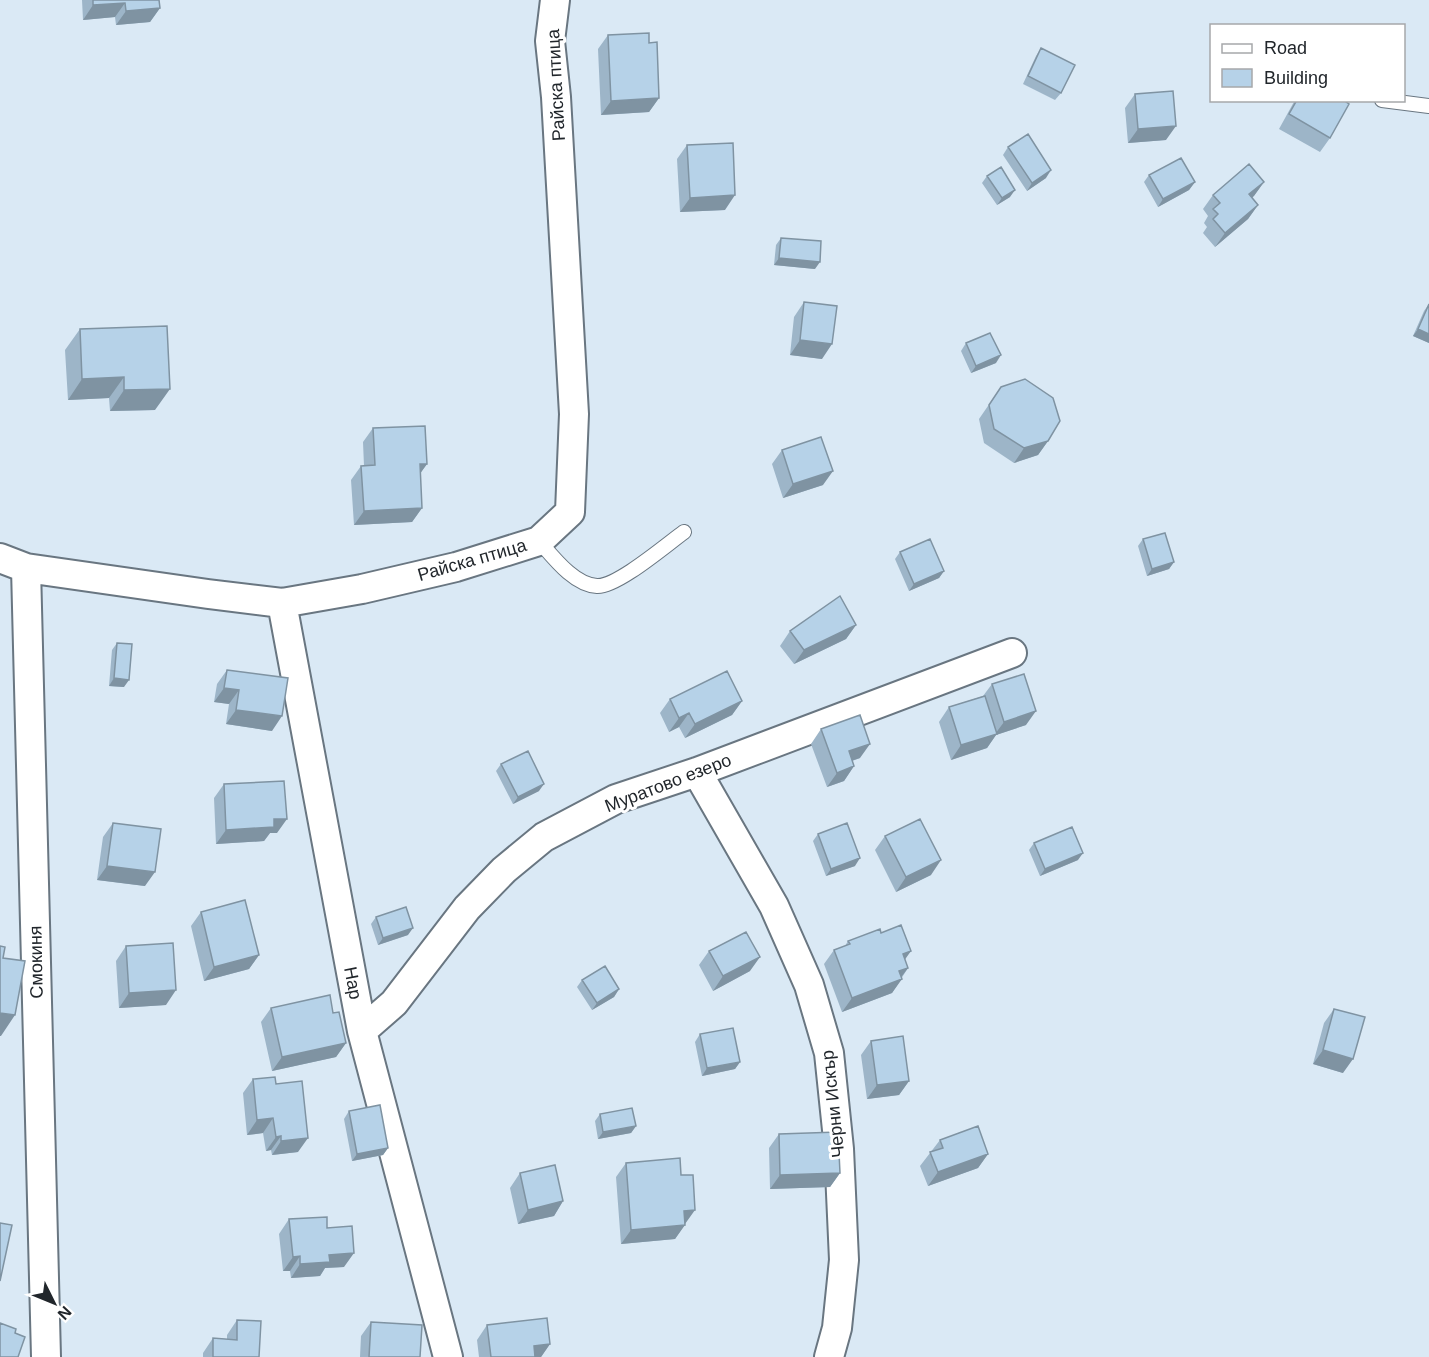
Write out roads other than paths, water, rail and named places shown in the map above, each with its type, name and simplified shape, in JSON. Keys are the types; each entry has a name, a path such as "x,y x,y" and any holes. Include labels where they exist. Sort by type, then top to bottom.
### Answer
{"street":[{"name":"Райска птица","path":"13,563 208,594 282,603 362,590 456,567 539,541 570,512 574,414 556,97 550,41 555,0"},
{"name":"Смокиня","path":"13,563 46,1357"},
{"name":"Нар","path":"282,603 362,1031 448,1357"},
{"name":"Муратово езеро","path":"362,1031 394,1003 467,908 504,870 544,837 616,799 697,772 1012,653"},
{"name":"Черни Искър","path":"697,772 774,906 809,985 829,1053 839,1149 844,1260 837,1328 829,1357"}],"lane":[{"path":"1398,102 1429,106"},
{"path":"539,541 561,567 585,583 598,586 616,581 684,532"}]}
